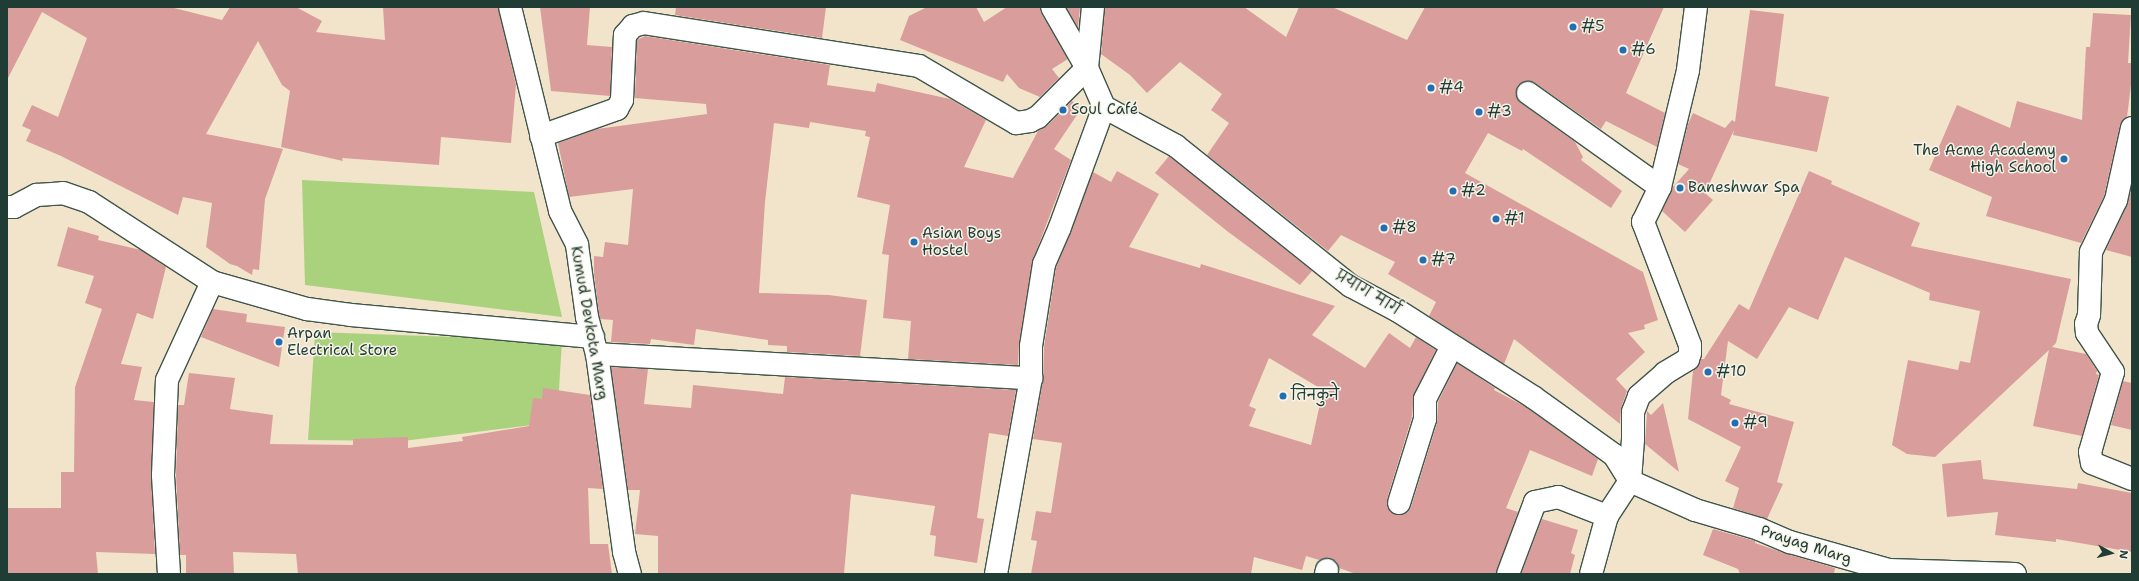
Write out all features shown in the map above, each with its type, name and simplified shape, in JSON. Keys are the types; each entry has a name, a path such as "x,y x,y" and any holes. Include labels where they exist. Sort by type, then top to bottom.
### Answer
{"street":[{"name":"Kumud Devkota Marg","path":"510,7 560,211 577,245 587,317 595,346 624,552 630,574"},
{"path":"996,574 1031,378 1031,346 1044,264 1060,227 1104,107 1087,68 1052,7"},
{"path":"541,136 617,109 622,100 624,35 633,26 644,23 919,66 1016,123 1030,121 1038,117 1087,68 1092,7"},
{"path":"1591,574 1607,516 1630,481 1633,412 1638,396 1666,373 1688,359 1690,353 1690,345 1644,225 1660,187 1688,70 1696,7"},
{"path":"1528,93 1660,187"},
{"name":"प्रयाग मार्ग","path":"1104,107 1176,146 1351,286 1398,311 1533,397 1614,455 1630,481"},
{"path":"2132,128 2116,200 2091,252 2089,315 2086,324 2087,333 2113,372 2090,452 2092,464 2132,479"},
{"path":"7,208 14,207 37,195 63,193 83,200 212,282 307,309 595,346 1031,378"},
{"path":"169,574 163,475 167,380 212,282"},
{"path":"1399,502 1425,419 1425,399 1452,346"},
{"name":"Prayag Marg","path":"1630,481 1695,510 1759,529 1790,542 1889,570 2015,574"},
{"path":"1508,574 1535,502 1558,497 1607,516"}],"green space":[{"path":"302,180 534,192 562,317 305,285"},
{"path":"315,332 562,341 557,422 403,441 308,440"}],"building":[{"path":"7,7 170,7 222,20 230,7 296,7 322,21 316,32 385,40 383,7 498,7 516,85 511,143 441,137 439,165 342,158 343,161 281,147 290,91 282,85 258,41 206,134 283,149 265,199 259,270 253,269 252,275 237,266 230,264 206,247 212,203 183,197 178,215 61,156 26,141 31,130 22,126 32,105 58,117 87,38 42,12 7,80"},
{"path":"540,7 590,7 587,45 612,47 610,96 551,91"},
{"path":"676,7 826,7 822,38 675,15"},
{"path":"927,7 976,7 984,22 1007,7 1040,7 1041,13 1068,59 1052,69 1059,78 1040,97 1019,88 1007,74 1003,82 900,40 909,16"},
{"path":"1066,7 1080,7 1078,28"},
{"path":"1105,7 1244,7 1286,37 1299,7 1332,7 1407,40 1425,7 1664,7 1626,93 1665,113 1657,147 1606,121 1601,129 1535,83 1523,82 1518,85 1516,91 1517,98 1521,103 1575,142 1583,157 1581,160 1622,191 1611,208 1523,149 1522,151 1488,133 1465,173 1643,272 1658,320 1644,325 1645,329 1628,333 1645,352 1616,379 1627,391 1621,408 1620,424 1514,339 1504,364 1429,316 1436,302 1388,274 1395,262 1341,235 1328,251 1207,155 1229,123 1211,110 1222,94 1180,62 1147,93 1130,75 1101,54"},
{"path":"1750,10 1784,14 1775,86 1829,97 1817,152 1733,135 1734,130 1705,193 1713,200 1685,232 1662,211 1673,187 1689,169 1678,164 1688,124 1693,113 1725,128 1732,120 1735,122"},
{"name":"The Acme Academy High School","path":"2093,13 2131,15 2128,63 2132,63 2132,77 2127,117 2120,125 2104,196 2081,243 1986,216 1992,197 1929,170 1957,105 2010,128 2017,101 2082,120 2086,47 2090,47"},
{"path":"645,36 830,65 827,85 875,92 877,83 950,99 986,120 964,167 1013,178 1038,131 1047,126 1072,101 1086,115 1079,112 1054,149 1071,160 1032,262 1019,344 1018,365 908,359 911,321 883,318 889,255 882,254 890,205 857,197 870,137 865,136 866,131 810,122 809,128 774,123 765,202 759,293 829,295 867,300 860,356 787,352 787,346 768,345 768,340 696,329 694,345 651,339 650,344 611,342 613,320 600,319 599,314 594,274 594,256 603,257 605,242 628,245 633,189 569,197 558,143 597,129 707,114 706,104 635,98 637,40"},
{"path":"1169,156 1312,271 1300,285 1227,231 1155,173"},
{"path":"1117,171 1159,194 1129,247 1200,268 1201,264 1335,306 1312,335 1365,368 1389,333 1410,348 1416,337 1436,350 1414,394 1412,417 1387,499 1387,506 1390,512 1396,515 1402,515 1408,512 1411,507 1437,423 1438,402 1457,363 1495,388 1494,390 1526,407 1598,459 1592,476 1530,450 1506,508 1518,512 1496,574 1356,574 1339,568 1336,561 1330,558 1319,560 1306,556 1302,570 1254,557 1251,574 1031,574 1037,541 1031,540 1036,511 1051,513 1062,443 1033,439 1043,380 1044,347 1056,268 1093,172 1111,182","holes":["1269,358 1323,390 1311,445 1249,426 1256,409 1249,406"]},
{"path":"1809,171 1832,181 1831,184 1920,223 1911,246 2071,279 2056,343 2052,347 2086,354 2097,371 2096,374 2099,375 2082,436 2033,426 2049,350 1935,457 1907,454 1892,445 1908,360 1958,370 1960,361 1970,363 1980,311 1929,300 1930,293 1845,257 1818,320 1789,307 1757,359 1728,341 1721,395 1731,400 1729,404 1794,422 1777,482 1783,484 1767,519 1733,508 1739,488 1725,481 1741,447 1688,419 1693,371 1701,359 1704,359 1739,304 1749,310"},
{"path":"2131,191 2132,257 2106,250 2127,205"},
{"path":"68,227 99,236 98,240 141,250 166,267 153,319 137,313 121,364 142,367 134,400 154,402 151,476 155,554 96,552 98,574 7,574 7,508 61,508 61,472 74,472 75,387 102,309 85,303 94,276 57,266"},
{"path":"213,309 247,314 246,322 285,327 279,367 201,337"},
{"path":"611,367 648,369 644,404 691,408 693,385 783,394 785,377 1016,390 1008,436 989,433 977,518 984,519 977,563 934,556 936,536 930,535 935,506 851,494 844,574 658,573 658,536 635,534 640,490 628,490"},
{"path":"189,373 235,378 230,409 273,415 270,444 353,445 353,439 408,437 408,448 463,441 462,437 529,426 533,398 542,399 543,388 590,395 603,489 588,488 590,544 608,544 612,574 298,574 296,554 233,552 234,574 186,574 186,555 180,555 176,475 178,405 184,405"},
{"path":"2123,381 2132,383 2132,430 2111,425"},
{"path":"1663,403 1679,472 1645,444 1647,411 1651,415"},
{"path":"1981,460 1983,479 2077,489 2078,483 2132,493 2132,552 2056,539 2056,542 1995,535 1998,512 1947,517 1942,464"},
{"path":"1542,519 1578,530 1571,553 1575,555 1570,574 1521,574"},
{"path":"1713,529 1755,541 1755,543 1787,554 1835,568 1834,574 1740,574 1738,569 1703,555"}],"place":[{"name":"#5","path":"1573,27"},
{"name":"#6","path":"1623,50"},
{"name":"#4","path":"1431,88"},
{"name":"Soul Café","path":"1063,110"},
{"name":"#3","path":"1479,112"},
{"name":"The Acme Academy High School","path":"2064,159"},
{"name":"Baneshwar Spa","path":"1680,188"},
{"name":"#2","path":"1453,191"},
{"name":"#1","path":"1496,219"},
{"name":"#8","path":"1384,228"},
{"name":"Asian Boys Hostel","path":"914,242"},
{"name":"#7","path":"1423,260"},
{"name":"Arpan Electrical Store","path":"279,342"},
{"name":"#10","path":"1708,372"},
{"name":"तिनकुने","path":"1283,396"},
{"name":"#9","path":"1735,423"}]}
